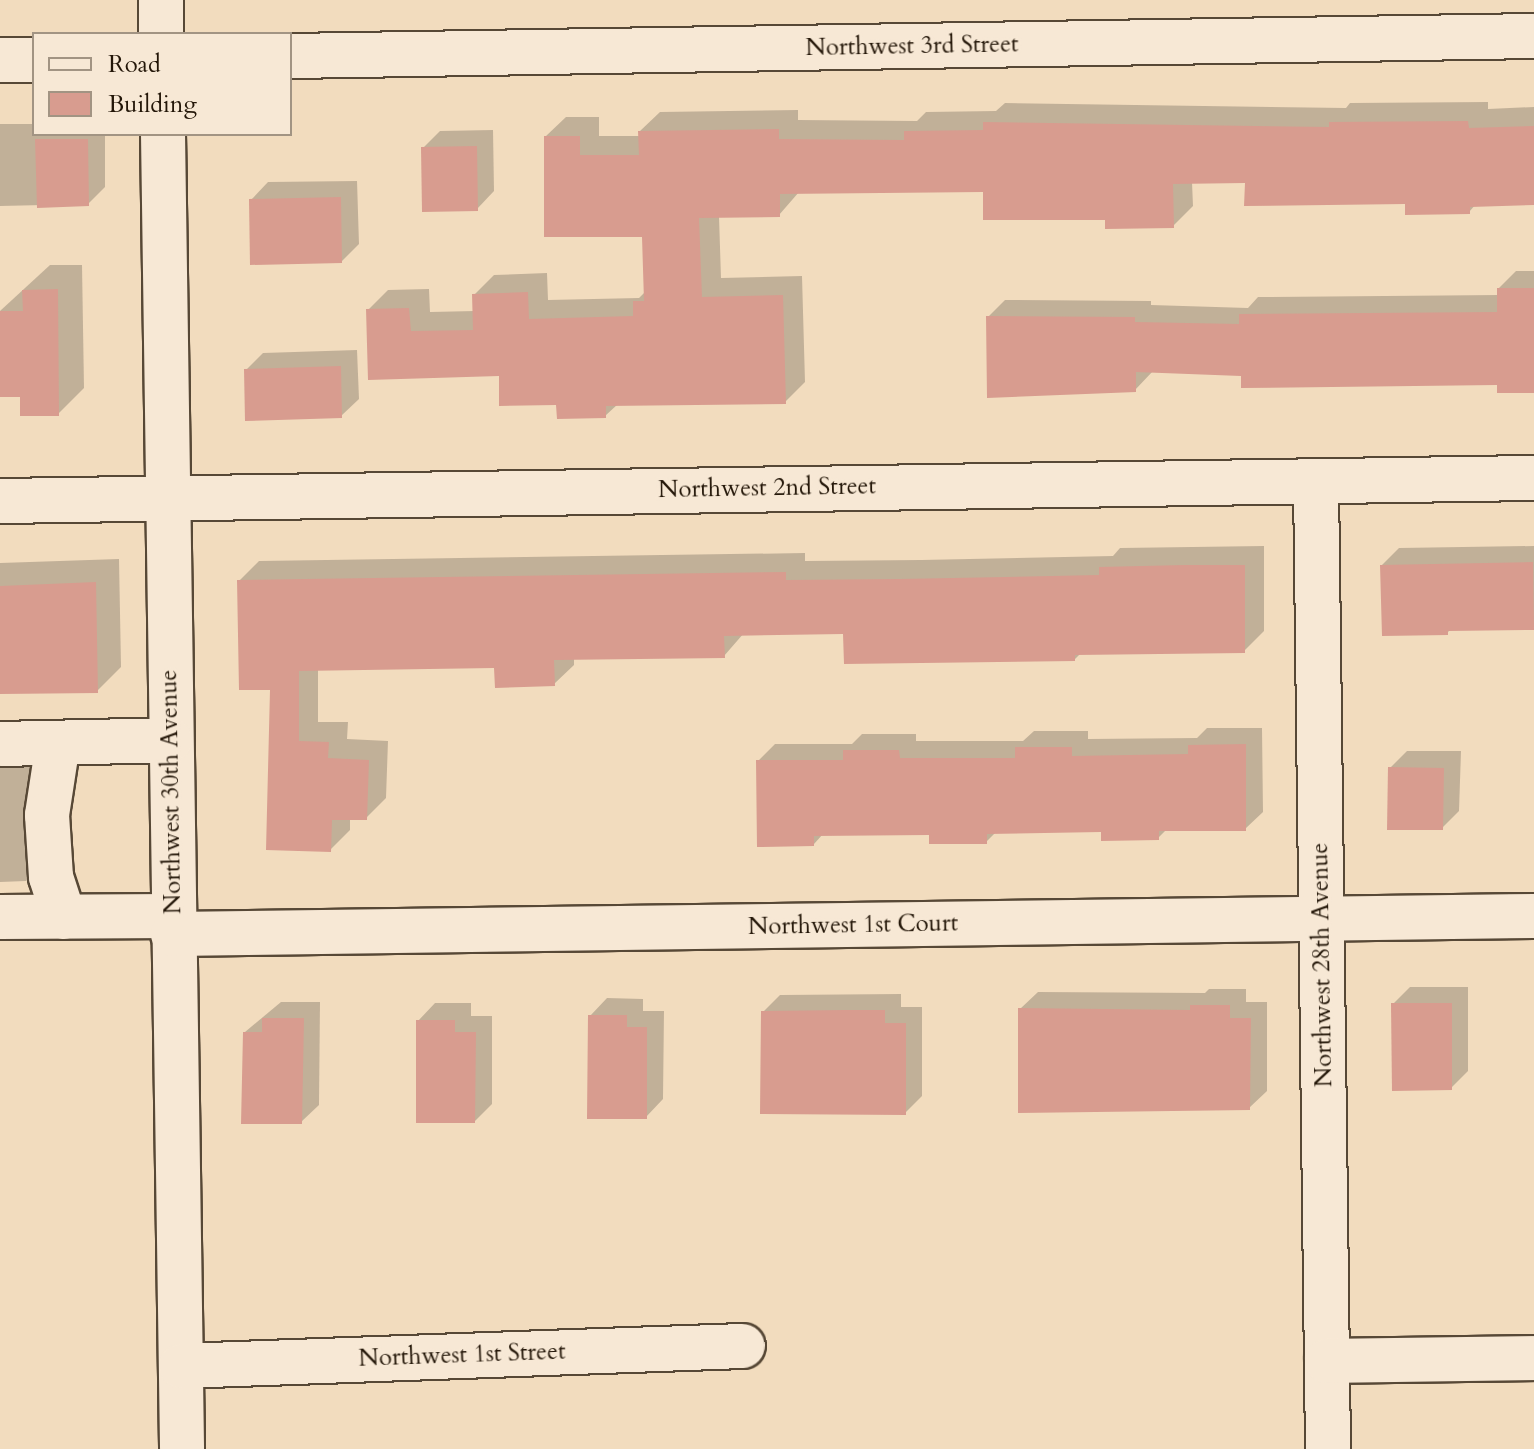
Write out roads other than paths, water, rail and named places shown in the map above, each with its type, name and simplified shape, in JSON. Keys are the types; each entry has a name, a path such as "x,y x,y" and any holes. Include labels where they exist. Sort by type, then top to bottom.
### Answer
{"street":[{"path":"161,0 161,32"},
{"name":"Northwest 3rd Street","path":"292,56 1534,36"},
{"path":"0,60 32,60"},
{"name":"Northwest 30th Avenue","path":"163,136 182,1449"},
{"name":"Northwest 2nd Street","path":"0,501 168,496 1534,478"},
{"name":"Northwest 28th Avenue","path":"1316,481 1328,1449"},
{"path":"0,744 170,740"},
{"path":"58,743 47,815 51,877 64,917"},
{"name":"Northwest 1st Court","path":"0,917 64,917 173,925 1534,916"},
{"name":"Northwest 1st Street","path":"181,1366 743,1346"},
{"path":"1327,1361 1534,1358"}]}
